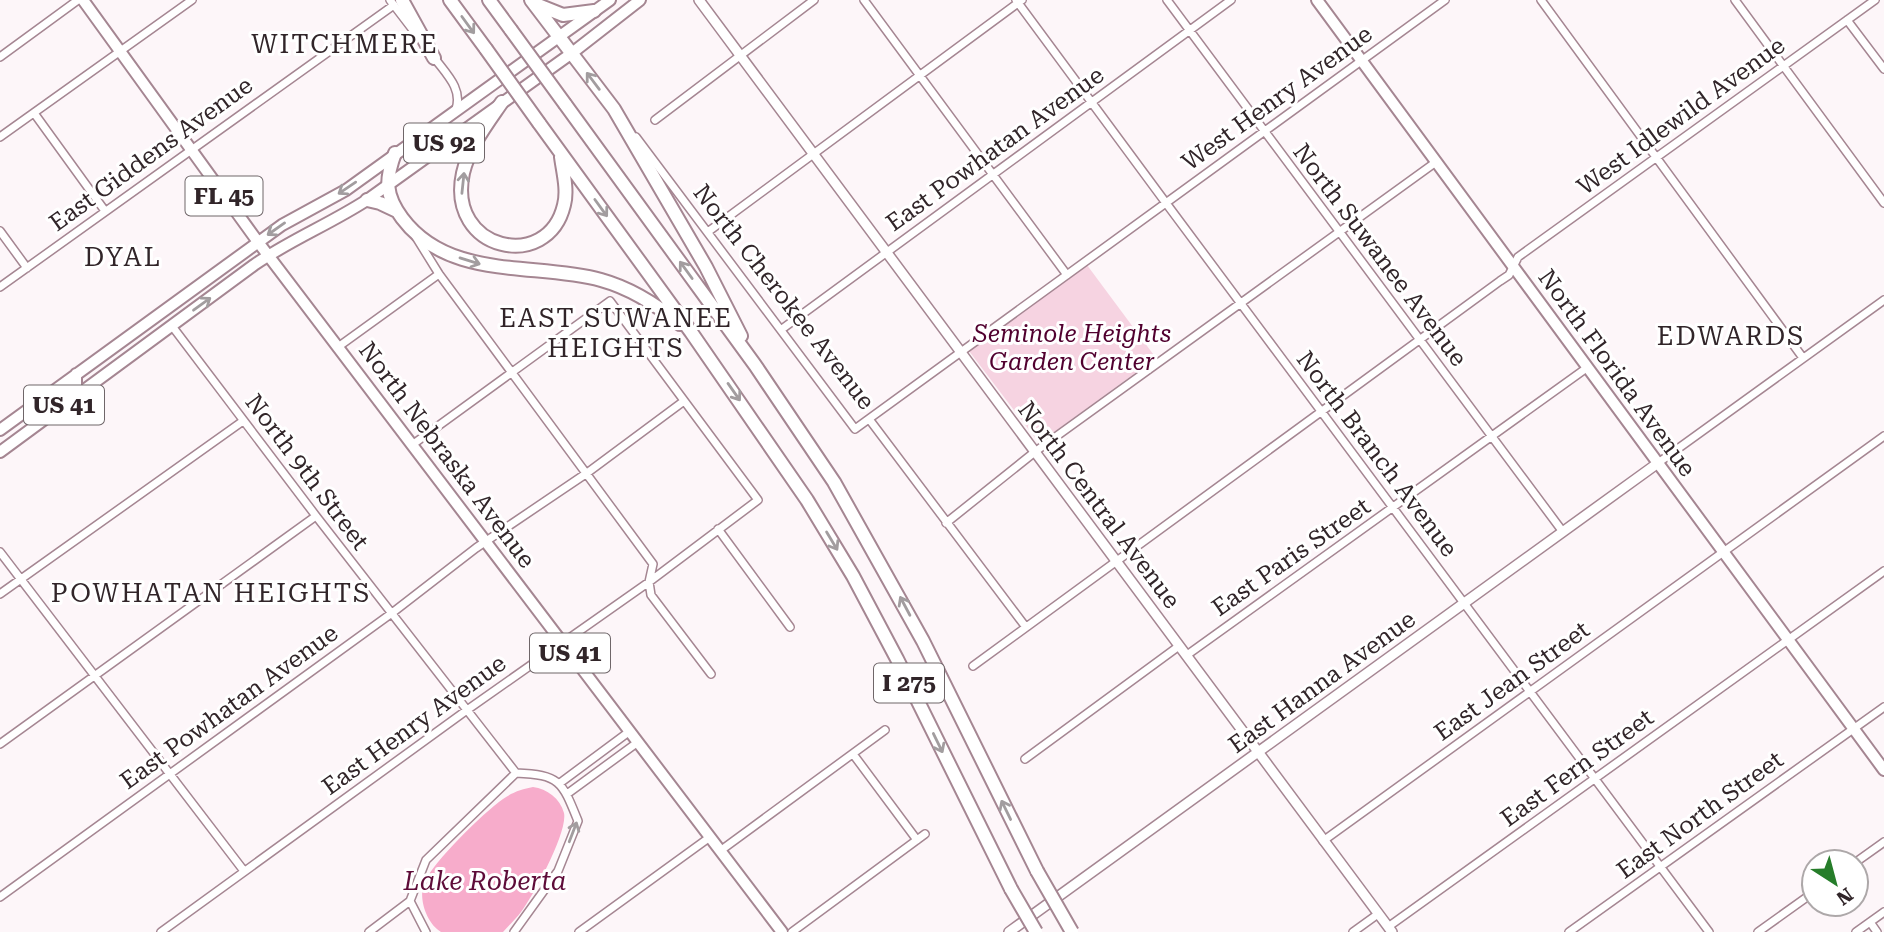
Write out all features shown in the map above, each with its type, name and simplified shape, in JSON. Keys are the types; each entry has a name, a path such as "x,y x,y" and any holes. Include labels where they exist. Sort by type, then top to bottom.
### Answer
{"highway":[{"name":"I 275","path":"450,0 797,483 853,576 1036,932"},
{"name":"I 275","path":"489,0 755,365 834,482 889,576 1037,871 1072,932"},
{"path":"532,0 559,15 594,12"},
{"path":"532,0 614,109 706,267 755,365"},
{"path":"395,2 434,58"},
{"path":"502,102 471,151 463,174 462,203 469,221 478,232 497,243 513,246 529,243 550,230 560,216 565,199 560,153"},
{"path":"395,153 387,184 397,211 410,229 441,249 482,265 569,274 612,284 635,293 691,332"},
{"path":"367,200 380,202 397,211"}],"main road":[{"name":"North Nebraska Avenue","path":"81,0 268,256 782,932"},
{"name":"US 92","path":"258,242 282,225 346,190 610,0"},
{"name":"US 92","path":"268,256 367,200 572,53 640,0"},
{"name":"North Florida Avenue","path":"1317,0 1884,770"},
{"name":"US 41","path":"0,430 258,242"},
{"name":"US 41","path":"0,452 268,256"},
{"path":"33,428 39,414 76,385 76,374"}],"street":[{"path":"0,57 81,0"},
{"path":"0,138 192,0"},
{"name":"North Central Avenue","path":"699,0 1390,930"},
{"path":"655,120 814,0"},
{"path":"864,0 1068,275"},
{"name":"North Suwanee Avenue","path":"1167,0 1563,532"},
{"name":"East Powhatan Avenue","path":"782,329 1231,0"},
{"name":"West Henry Avenue","path":"1165,204 1445,0"},
{"path":"1541,0 1803,358"},
{"path":"1735,0 1884,203"},
{"name":"West Idlewild Avenue","path":"973,666 1509,275 1518,257 1875,0"},
{"path":"709,231 1019,1"},
{"name":"North Branch Avenue","path":"1019,1 1165,204 1531,690 1709,932"},
{"name":"East Giddens Avenue","path":"0,287 395,2"},
{"path":"1847,20 1884,69"},
{"path":"434,58 456,87 459,97 456,110"},
{"name":"North Cherokee Avenue","path":"614,109 709,231 855,429 869,419 1025,626"},
{"path":"34,114 105,211"},
{"path":"946,523 1036,452 1436,162"},
{"path":"869,419 1165,204"},
{"path":"410,229 439,274 653,564 649,582 651,595 711,674"},
{"path":"0,231 27,268"},
{"path":"338,347 439,274"},
{"path":"1658,463 1884,300"},
{"path":"412,445 610,301 684,401"},
{"name":"North 9th Street","path":"173,326 243,421 516,773"},
{"name":"East Paris Street","path":"1186,655 1588,367"},
{"name":"East Powhatan Avenue","path":"0,897 684,401"},
{"name":"East Henry Avenue","path":"161,932 649,582 758,500 684,401"},
{"path":"0,594 243,421"},
{"name":"East Jean Street","path":"1323,841 1884,436"},
{"name":"East Hanna Avenue","path":"1009,932 1658,463"},
{"path":"0,744 316,516"},
{"path":"718,529 790,627"},
{"path":"0,552 244,871"},
{"name":"East Fern Street","path":"1390,930 1884,571"},
{"path":"1025,759 1180,646"},
{"name":"East North Street","path":"1569,932 1884,706"},
{"path":"720,850 885,730"},
{"path":"560,783 630,732"},
{"path":"567,793 638,742"},
{"path":"853,754 917,840"},
{"path":"369,932 410,901 425,860 516,773 543,774 560,783 578,821 558,871 514,932"},
{"path":"792,932 925,834"},
{"path":"579,932 710,837"},
{"path":"410,901 426,932"},
{"path":"1758,932 1800,902"},
{"path":"1856,932 1884,912"},
{"path":"1353,932 1378,914"},
{"path":"1870,922 1877,932"}],"green space":[{"name":"Seminole Heights Garden Center","path":"1087,265 1156,358 1039,443 969,351"}],"water":[{"name":"Lake Roberta","path":"533,787 548,792 556,799 564,813 564,822 548,864 526,904 503,932 441,932 428,917 423,903 422,889 429,874 459,838 494,806 514,793"}],"district":[{"name":"WITCHMERE","path":"345,44"},
{"name":"DYAL","path":"123,257"},
{"name":"EAST SUWANEE HEIGHTS","path":"616,333"},
{"name":"EDWARDS","path":"1731,336"},
{"name":"POWHATAN HEIGHTS","path":"211,593"}]}
